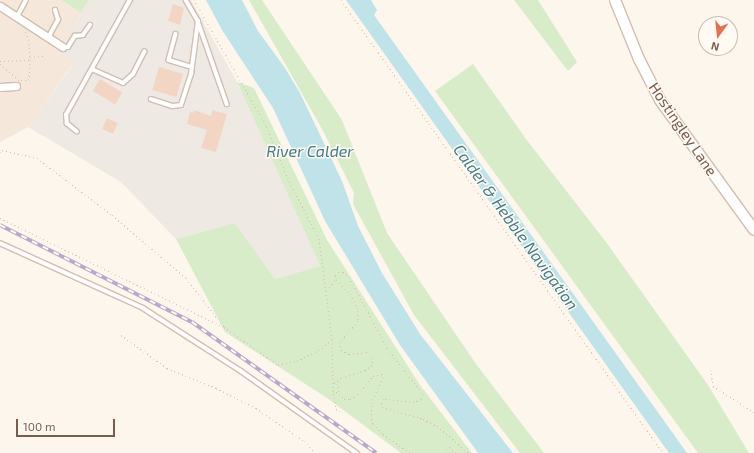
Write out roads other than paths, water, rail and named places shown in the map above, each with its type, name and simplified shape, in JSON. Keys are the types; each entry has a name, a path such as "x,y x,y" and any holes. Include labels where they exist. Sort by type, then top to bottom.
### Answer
{"main road":[{"name":"Hostingley Lane","path":"615,0 639,59 660,100 754,230"}],"street":[{"path":"0,6 27,26 63,47"},
{"path":"0,86 16,86"}],"lane":[{"path":"16,18 26,0"},
{"path":"77,132 67,124 66,115 130,0"},
{"path":"186,0 198,21 227,104"},
{"path":"47,39 58,20 55,10"},
{"path":"151,99 173,106 181,105 192,67 198,21"},
{"path":"63,47 68,47 75,36 83,35 90,25"},
{"path":"176,34 169,60 192,67"},
{"path":"92,69 123,83 133,74 144,52"},
{"path":"0,244 143,308 241,371 357,453"}],"water":[{"name":"River Calder","path":"206,0 242,0 258,31 285,68 300,93 342,181 358,226 382,273 420,334 513,453 478,453 400,345 325,221 273,108 222,30"},
{"name":"Calder & Hebble Navigation","path":"346,0 371,0 377,10 374,15 687,453 669,453"}],"railway":[{"path":"0,225 192,322 376,453"}]}
